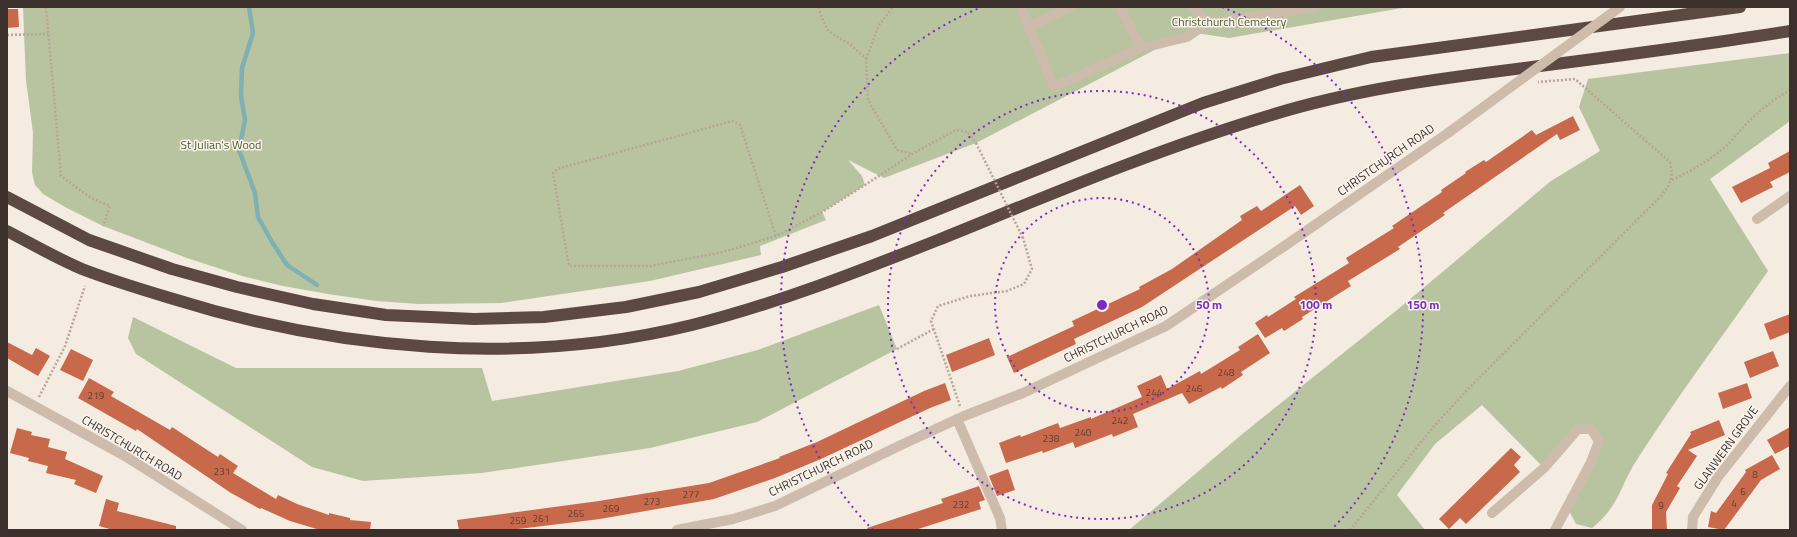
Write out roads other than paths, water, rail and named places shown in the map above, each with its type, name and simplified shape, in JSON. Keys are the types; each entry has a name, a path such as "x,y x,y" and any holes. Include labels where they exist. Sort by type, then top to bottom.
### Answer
{"highway":[{"path":"7,197 89,240 172,269 237,288 313,304 386,315 474,319 544,316 626,307 699,292 782,267 872,236 1203,103 1280,79 1371,57 1740,7"},
{"path":"7,231 80,268 138,289 207,310 304,332 395,344 467,348 541,348 616,339 691,325 796,294 872,266 1138,160 1269,115 1343,96 1441,78 1697,46 1790,31"}],"street":[{"path":"1021,7 1054,87 1141,48 1187,37 1210,21"},
{"path":"1029,27 1070,7"},
{"path":"1120,7 1141,48"},
{"path":"1193,7 1203,19 1214,23 1315,7"},
{"name":"CHRISTCHURCH ROAD","path":"677,530 733,519 775,506 960,418 1023,393 1166,326 1448,133 1620,7"},
{"path":"1757,219 1790,196"},
{"name":"GLANWERN GROVE","path":"1692,530 1693,517 1718,477 1790,386"},
{"name":"CHRISTCHURCH ROAD","path":"7,391 125,456 242,530"},
{"path":"960,418 1000,518 1002,530"},
{"path":"1492,513 1544,468 1578,429 1591,429 1599,441 1591,462 1555,530"}],"waterway":[{"path":"249,7 253,33 242,68 241,96 245,120 239,150 255,193 258,217 272,242 287,265 317,285"}],"park label":[{"name":"Christchurch Cemetery","path":"1229,22"},
{"name":"St Julian's Wood","path":"221,145"}]}
